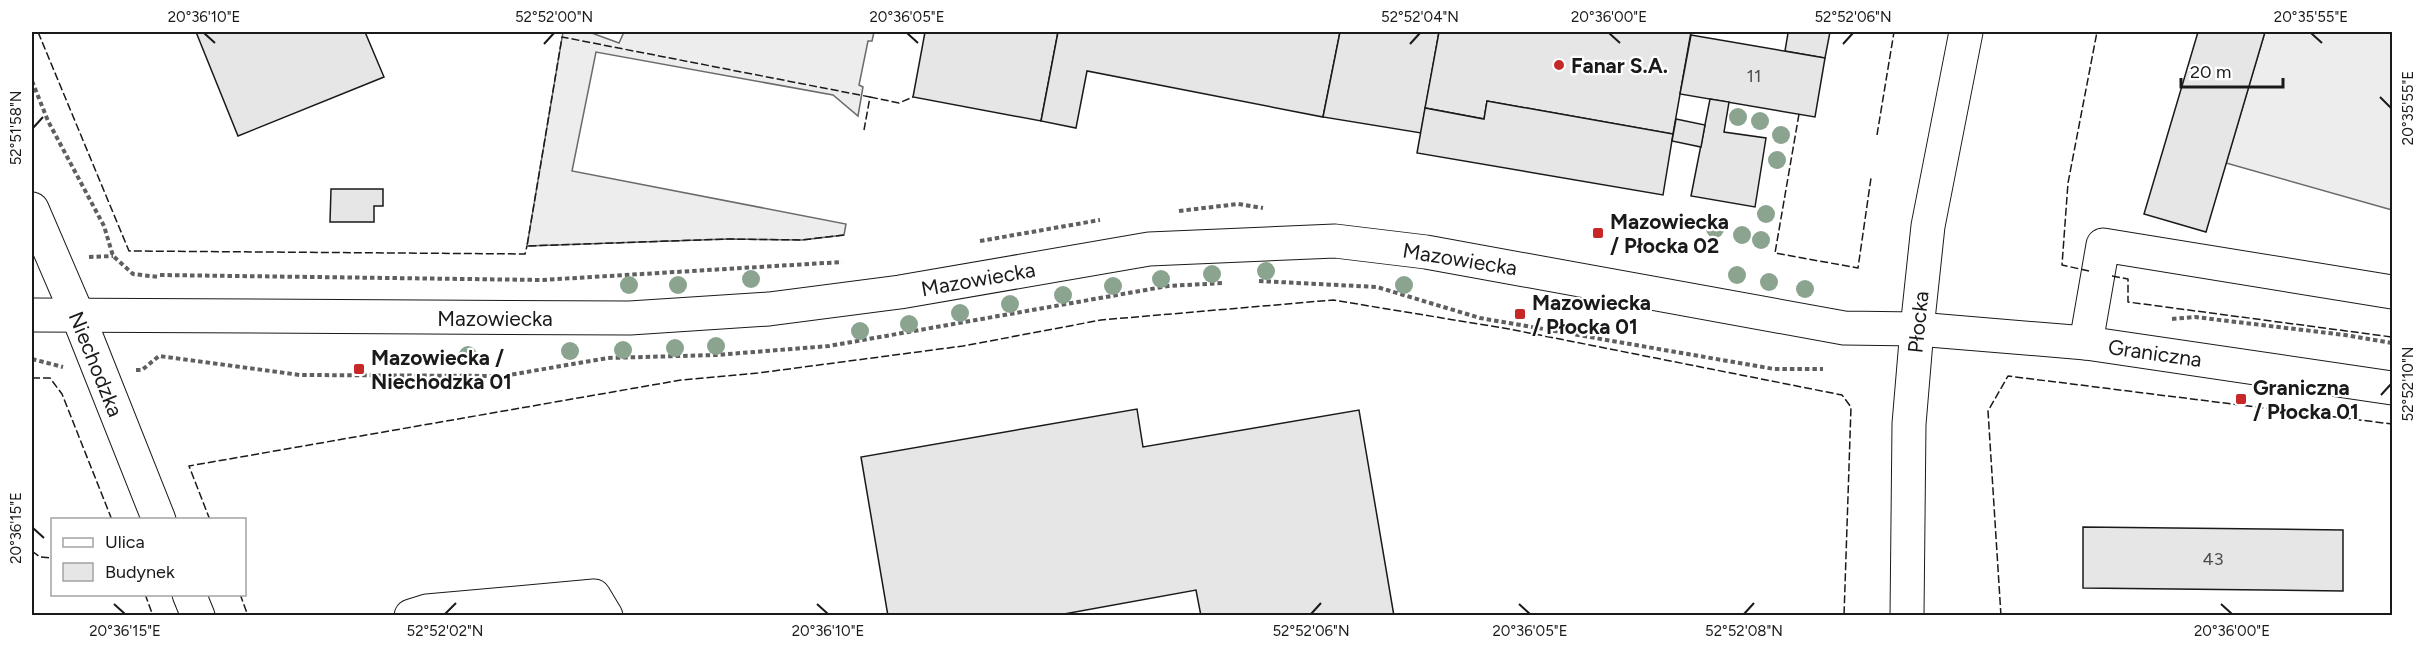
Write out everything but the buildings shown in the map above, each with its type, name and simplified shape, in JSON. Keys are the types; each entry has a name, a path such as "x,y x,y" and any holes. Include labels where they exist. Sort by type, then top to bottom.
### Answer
{"street":[{"name":"Płocka","path":"1907,615 1909,424 1917,328 1928,226 1966,32"},
{"name":"Niechodzka","path":"32,209 78,316 159,518"},
{"name":"Mazowiecka","path":"32,315 630,318 769,309 900,292 1149,249 1335,241 1426,252 1827,326 1917,328"},
{"path":"2086,343 2103,245 2392,292"},
{"name":"Graniczna","path":"1917,328 2086,343 2392,388"},
{"path":"190,596 198,615"},
{"path":"411,615 427,611 594,596 606,615"}],"path":[{"path":"32,81 48,121 104,226 113,256 133,274 542,280 849,262"},
{"path":"1168,212 1238,204 1272,209"},
{"path":"975,242 1074,223 1109,219"},
{"path":"159,275 159,356"},
{"path":"1255,281 1377,287 1480,318 1774,369 1822,369"},
{"path":"32,359 72,370 142,370 159,356 300,375 503,376 608,358 716,355 830,346 1168,286 1233,282"},
{"path":"2170,320 2195,317 2392,343"}],"shaded area":[{"path":"563,32 589,32 619,43 624,32 874,32 872,41 868,41 859,85 863,87 858,116 833,95 596,52 572,171 846,224 844,235 802,240 728,239 527,246"},
{"path":"2265,32 2392,32 2392,210 2226,163"}],"fence":[{"path":"38,32 129,251 525,254 527,246"},
{"path":"1877,135 1894,32"},
{"path":"2089,271 2062,265 2068,183 2097,32"},
{"path":"844,235 802,240 728,239 527,246 562,37 870,97 864,130"},
{"path":"870,97 899,103 913,97"},
{"path":"1799,114 1775,253 1858,268 1871,178"},
{"path":"2112,276 2128,279 2128,302 2392,337"},
{"path":"209,518 189,466 681,380 758,373 963,346 1101,320 1333,300 1509,329 1842,395 1851,407 1844,616"},
{"path":"2001,616 1988,411 2008,376 2392,424"},
{"path":"32,378 50,378 62,394 111,518"},
{"path":"32,551 40,557 51,558"},
{"path":"146,596 153,616"},
{"path":"241,596 248,616"}],"place":[{"name":"Fanar S.A.","path":"1559,65"},
{"name":"Mazowiecka / Płocka 02","path":"1598,233"},
{"name":"Mazowiecka / Płocka 01","path":"1520,314"},
{"name":"Mazowiecka / Niechodzka 01","path":"359,369"},
{"name":"Graniczna / Płocka 01","path":"2241,399"}]}
